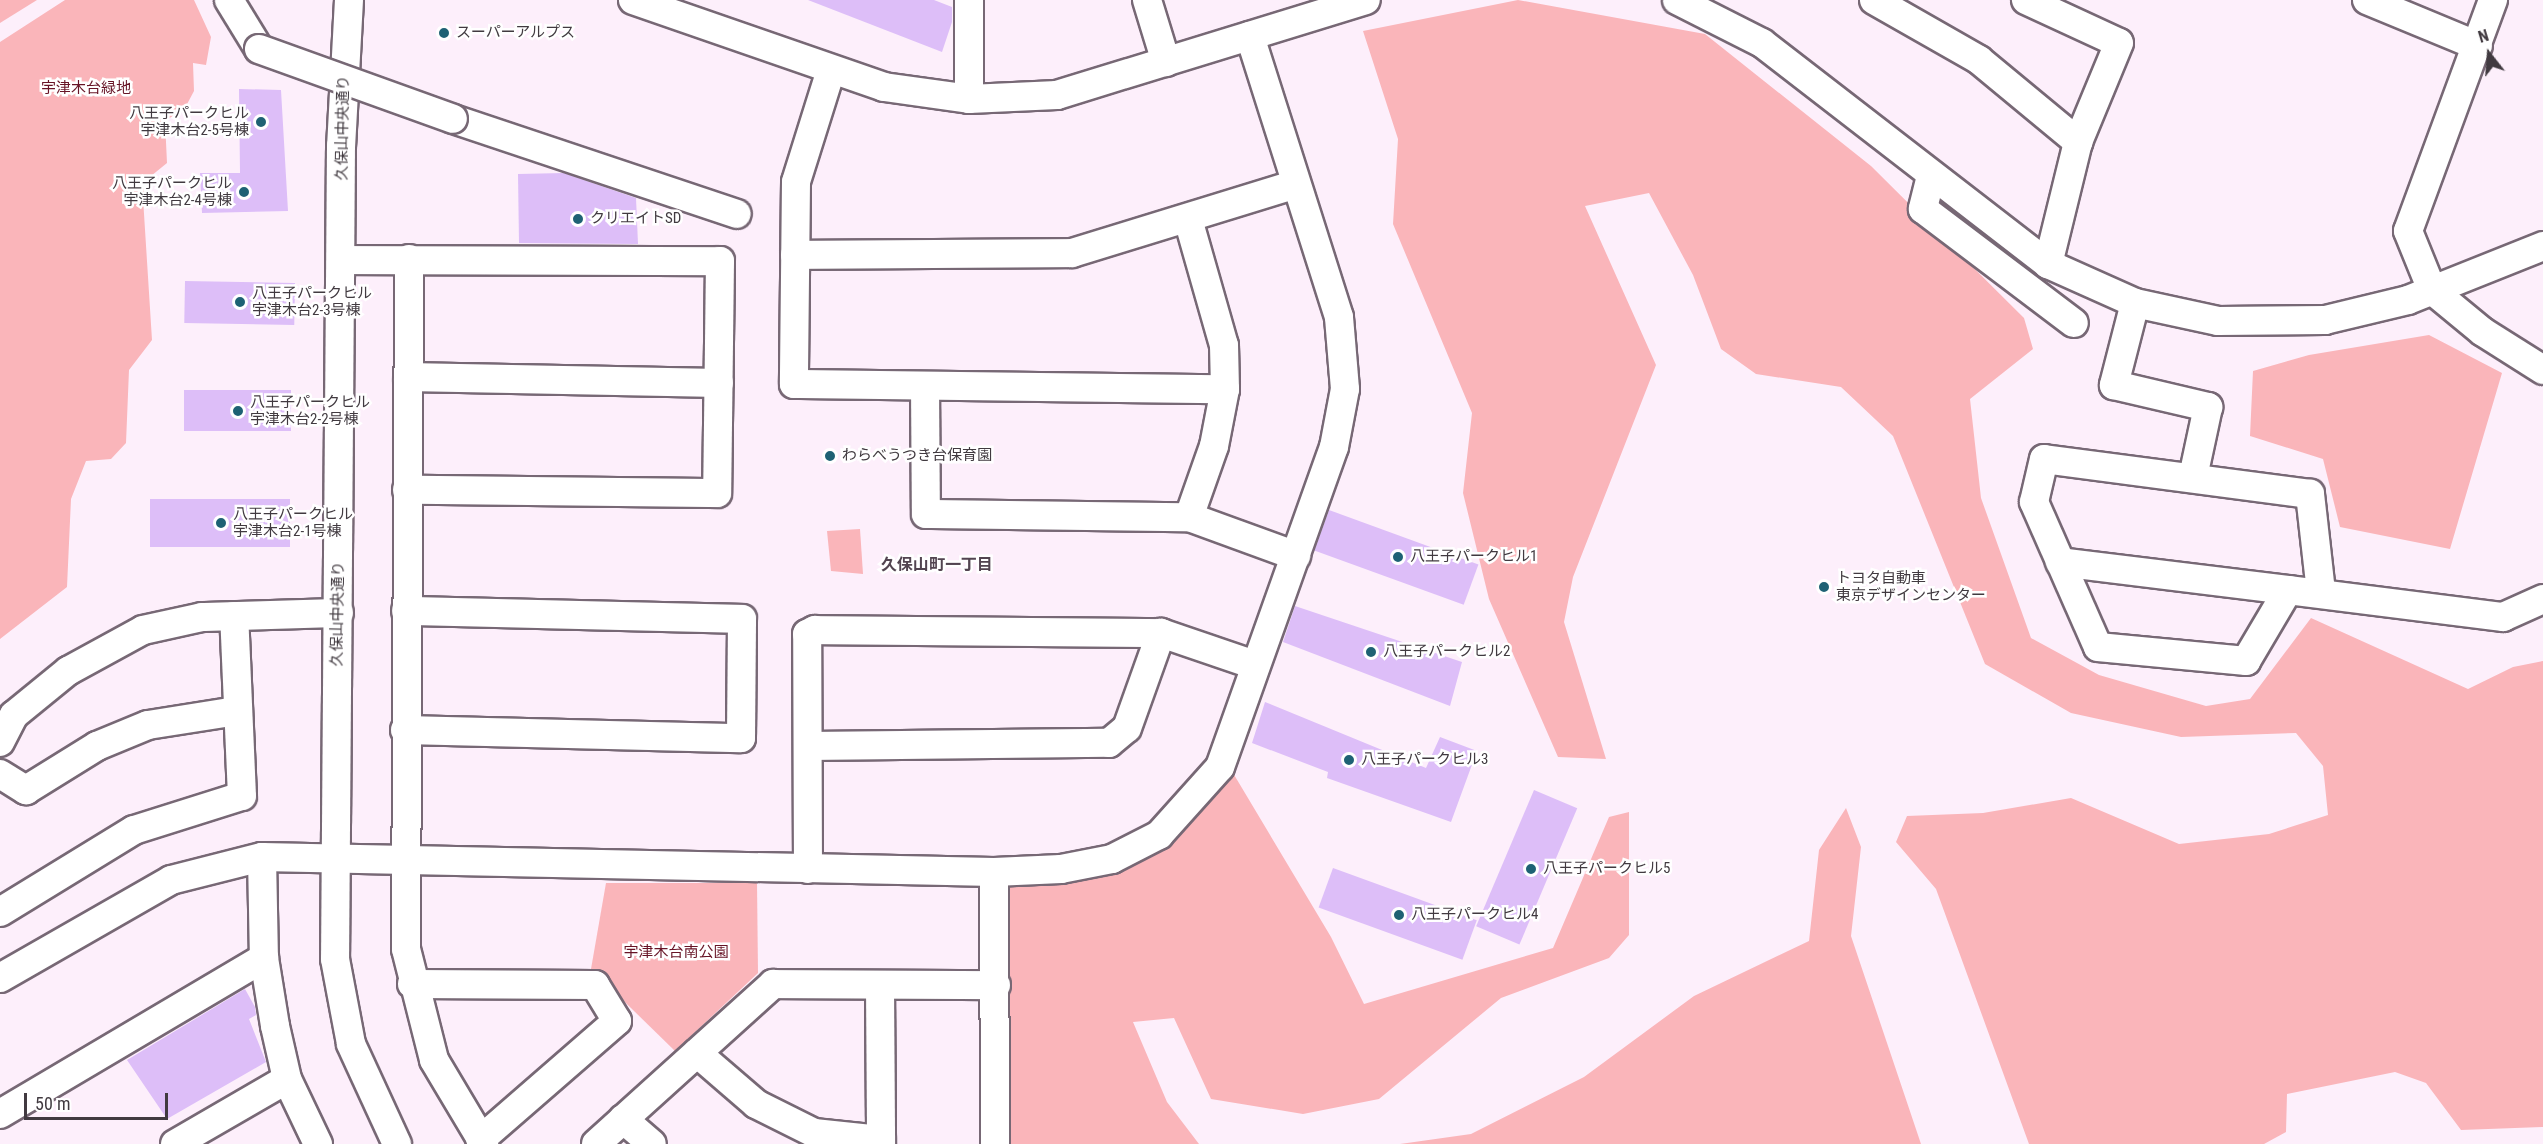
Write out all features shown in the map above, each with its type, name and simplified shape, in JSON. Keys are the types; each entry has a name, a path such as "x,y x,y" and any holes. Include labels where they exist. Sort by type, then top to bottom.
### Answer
{"street":[{"path":"229,0 259,49 453,119 737,214"},
{"name":"久保山中央通り","path":"349,0 341,146 343,260 339,613 333,859 335,959 351,1044 397,1144"},
{"path":"969,0 969,99"},
{"path":"1147,0 1166,62"},
{"path":"1677,0 1762,43 1931,176 2048,264 2135,303 2204,319 2274,324 2353,315 2432,290 2543,246"},
{"path":"1874,0 1979,60 2078,142"},
{"path":"2026,0 2119,42 2078,142 2048,264"},
{"path":"2367,0 2478,46"},
{"path":"2493,0 2478,46 2410,217 2408,231 2416,261 2432,290 2482,332 2543,370"},
{"path":"645,2 884,87 969,99 1056,95 1362,1"},
{"path":"1,975 171,880 262,857 994,872 1061,869 1112,859 1159,835 1220,766 1334,447 1345,389 1339,317 1250,36"},
{"path":"831,70 796,182 794,384 1225,389"},
{"path":"1931,176 1923,209 2074,324"},
{"path":"795,255 1072,253 1296,184"},
{"path":"1188,219 1224,345 1225,389 1214,446 1189,517"},
{"path":"410,259 404,860 412,984 434,1060 482,1142 617,1021 596,985 412,984"},
{"path":"343,260 720,261 717,492 407,490"},
{"path":"2135,303 2114,385 2208,407 2193,477"},
{"path":"408,377 719,382"},
{"path":"926,386 926,514 1189,517 1296,556"},
{"path":"2288,590 2246,661 2224,663 2098,647 2034,502 2044,459 2310,494 2320,592"},
{"path":"2060,562 2320,592 2503,617 2543,599"},
{"path":"405,730 741,738 742,619 406,611"},
{"path":"0,742 14,715 68,671 143,630 234,616 339,613"},
{"path":"0,912 134,830 242,796 236,711 234,616"},
{"path":"808,868 807,634 815,630 1161,633 1255,665"},
{"path":"808,746 1109,743 1127,728 1161,633"},
{"path":"0,774 26,790 97,746 148,725 236,711"},
{"path":"262,857 264,958 287,1079 318,1144"},
{"path":"994,872 995,1144"},
{"path":"0,1114 264,958"},
{"path":"596,1144 773,984 996,985"},
{"path":"697,1053 756,1104 814,1133 881,1142 880,986"},
{"path":"176,1144 287,1079"},
{"path":"623,1119 652,1144"}],"green space":[{"path":"0,0 37,0 0,23"},
{"name":"宇津木台緑地","path":"65,0 194,0 211,37 206,65 193,63 194,91 185,108 165,121 167,163 151,176 143,198 152,340 129,370 126,443 111,459 86,461 71,499 67,587 0,639 0,42"},
{"path":"1518,0 1705,34 1871,166 2024,318 2033,349 1970,399 1981,498 2031,638 2099,675 2206,706 2250,699 2311,618 2468,689 2513,667 2543,661 2543,1127 2461,1130 2426,1083 2395,1072 2287,1094 2286,1132 2264,1144 2029,1144 1936,889 1896,842 1907,816 1983,813 2071,798 2179,844 2269,834 2328,815 2323,766 2296,733 2181,737 2071,713 1985,664 1893,436 1841,387 1756,374 1721,349 1693,275 1649,193 1585,206 1656,365 1573,577 1564,622 1606,759 1558,757 1489,599 1463,493 1472,413 1393,224 1398,139 1363,31"},
{"path":"2429,335 2502,373 2450,549 2340,527 2323,459 2250,436 2253,371 2309,355"},
{"path":"860,529 863,574 831,571 827,531"},
{"path":"1233,773 1331,937 1364,1004 1553,948 1609,817 1629,812 1629,935 1609,958 1501,998 1379,1099 1303,1114 1211,1099 1174,1018 1133,1022 1167,1102 1199,1144 1001,1144 998,885 1096,874"},
{"path":"1846,808 1861,847 1851,936 1921,1144 1400,1144 1471,1134 1584,1077 1694,996 1809,941 1819,850"},
{"name":"宇津木台南公園","path":"606,883 757,883 758,973 675,1051 591,969"}],"building":[{"path":"808,0 934,0 952,7 952,22 942,52"},
{"path":"239,89 281,90 288,211 202,213 200,173 240,173"},
{"name":"クリエイトSD","path":"564,173 636,198 638,244 519,243 518,174"},
{"name":"八王子パークヒル 宇津木台2-3号棟","path":"185,281 295,283 294,325 184,323"},
{"name":"八王子パークヒル 宇津木台2-2号棟","path":"184,390 291,390 291,431 184,431"},
{"name":"八王子パークヒル 宇津木台2-1号棟","path":"150,499 290,499 290,547 150,547"},
{"name":"八王子パークヒル1","path":"1329,510 1478,564 1464,605 1314,550"},
{"name":"八王子パークヒル2","path":"1295,606 1462,662 1450,706 1283,642"},
{"name":"八王子パークヒル3","path":"1265,702 1426,768 1440,737 1477,751 1451,822 1327,778 1328,772 1252,743"},
{"name":"八王子パークヒル5","path":"1534,790 1577,808 1519,945 1476,926"},
{"name":"八王子パークヒル4","path":"1333,868 1477,920 1462,960 1319,907"},
{"path":"245,989 255,1007 256,1015 249,1019 266,1062 167,1119 127,1060"}],"place":[{"name":"スーパーアルプス","path":"444,33"},
{"name":"八王子パークヒル 宇津木台2-5号棟","path":"261,122"},
{"name":"八王子パークヒル 宇津木台2-4号棟","path":"244,192"},
{"name":"クリエイトSD","path":"578,219"},
{"name":"八王子パークヒル 宇津木台2-3号棟","path":"240,302"},
{"name":"八王子パークヒル 宇津木台2-2号棟","path":"238,411"},
{"name":"わらべうつき台保育園","path":"830,456"},
{"name":"八王子パークヒル 宇津木台2-1号棟","path":"221,523"},
{"name":"八王子パークヒル1","path":"1398,557"},
{"name":"トヨタ自動車 東京デザインセンター","path":"1824,587"},
{"name":"八王子パークヒル2","path":"1371,652"},
{"name":"八王子パークヒル3","path":"1349,760"},
{"name":"八王子パークヒル5","path":"1531,869"},
{"name":"八王子パークヒル4","path":"1399,915"}],"district":[{"name":"久保山町一丁目","path":"937,565"}]}
